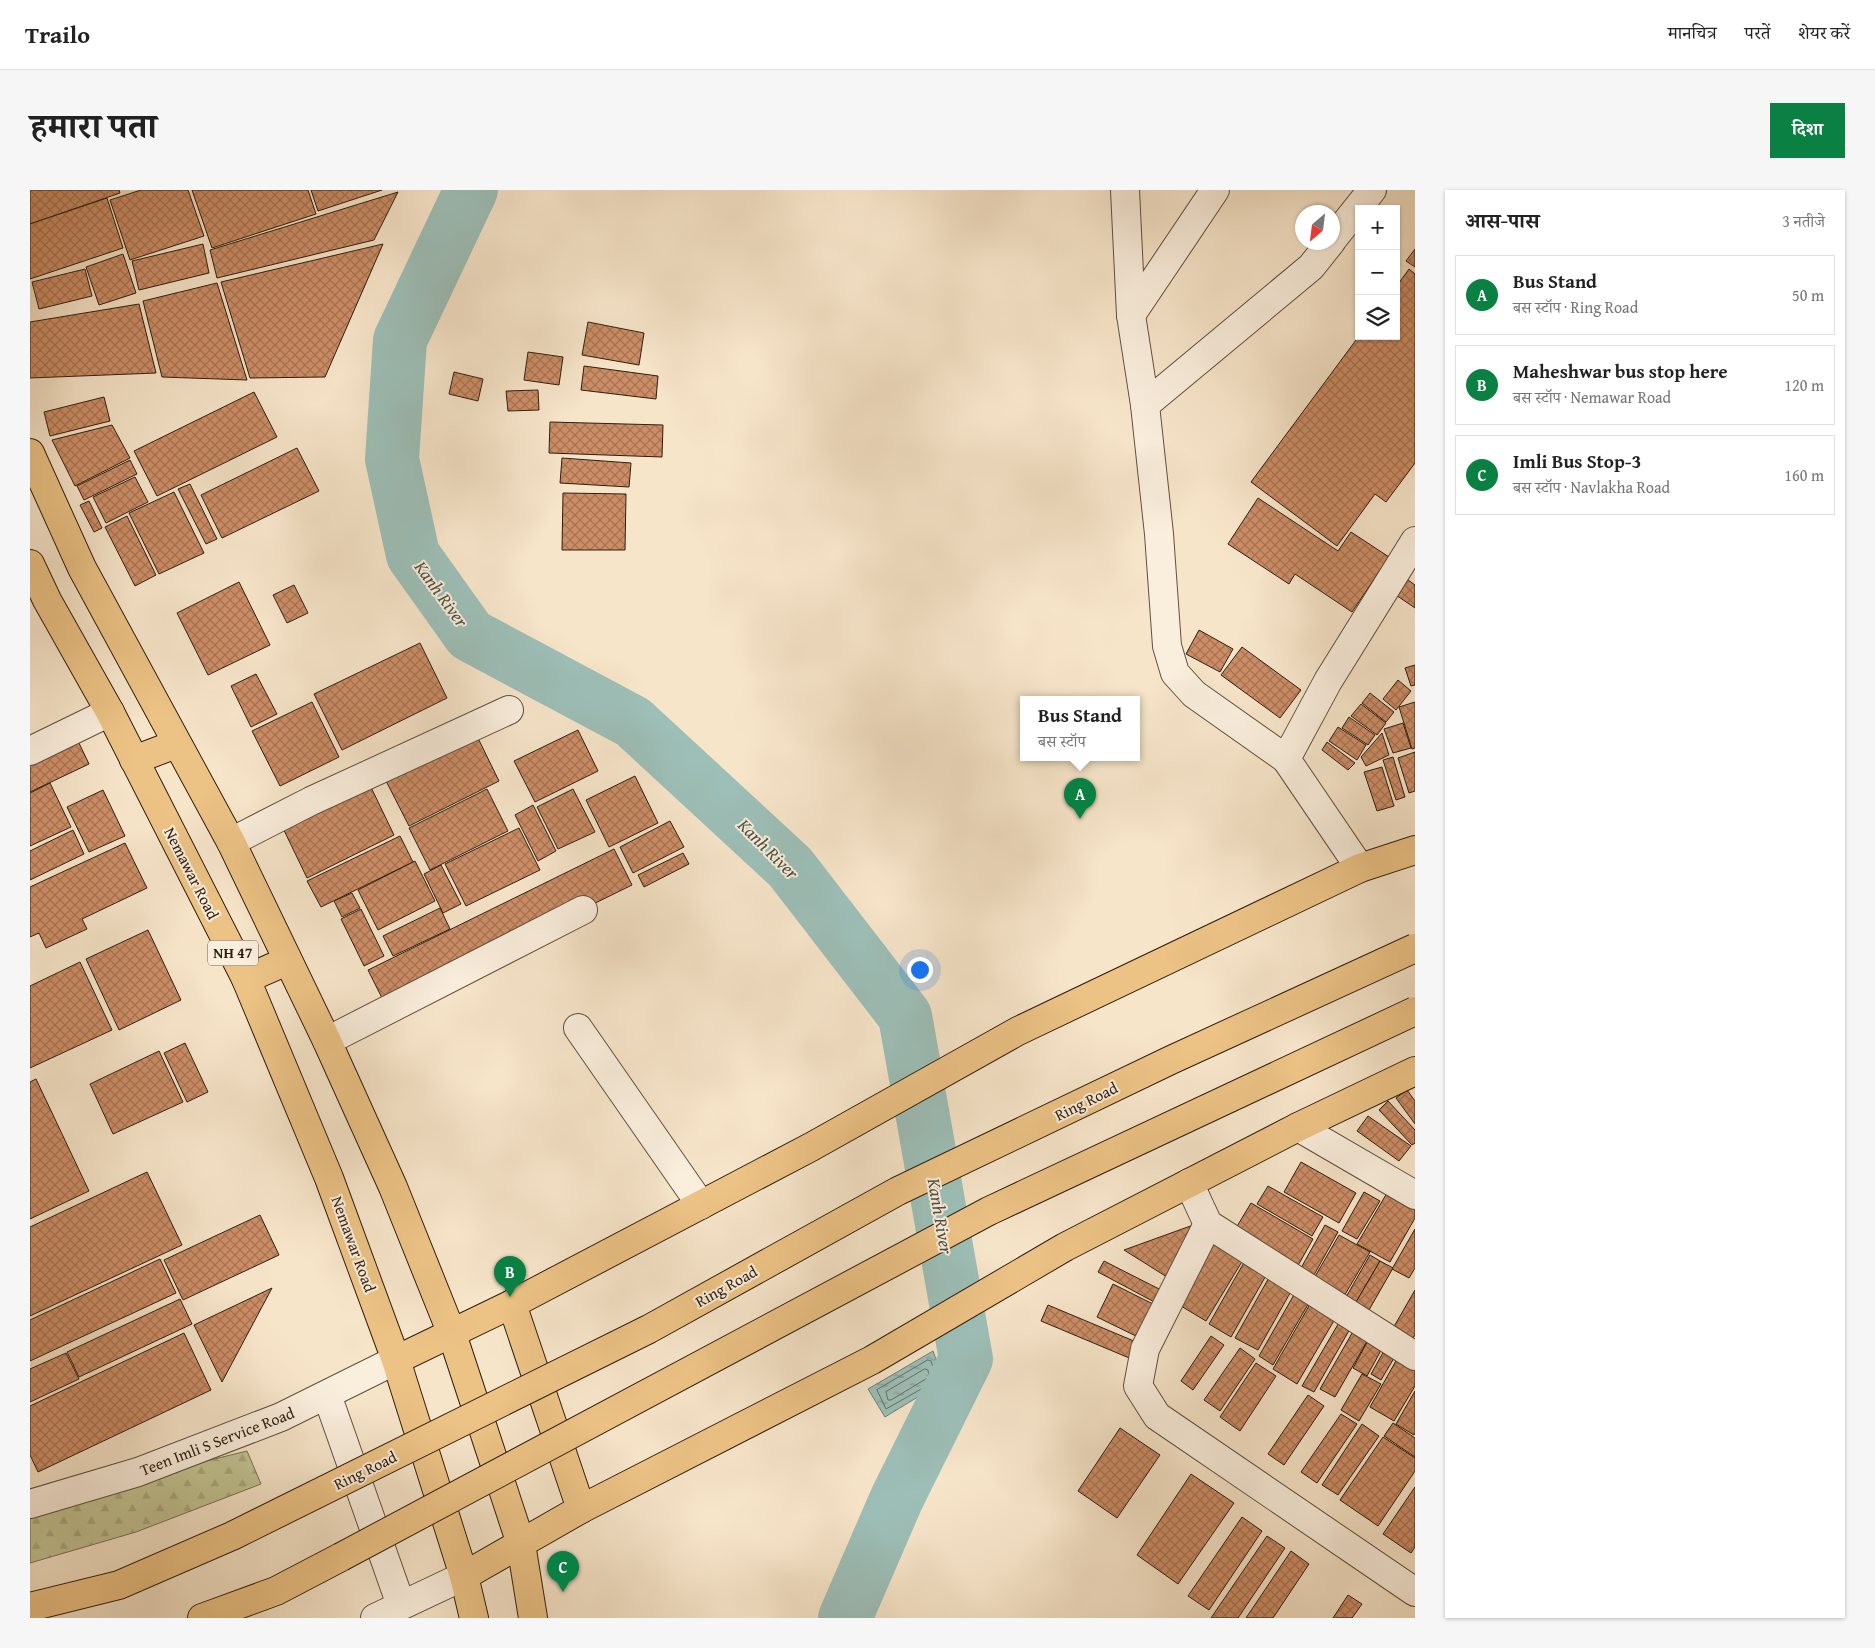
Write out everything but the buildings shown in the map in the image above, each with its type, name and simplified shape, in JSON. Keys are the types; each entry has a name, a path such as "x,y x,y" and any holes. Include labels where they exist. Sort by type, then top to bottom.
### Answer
{"main road":[{"name":"NH 47","path":"30,453 82,568 176,744 231,842 327,1041 393,1187 452,1334"},
{"name":"Nemawar Road","path":"30,564 47,600 110,712 246,979 329,1178 396,1360 464,1576"},
{"path":"134,760 176,744"},
{"path":"396,1360 512,1304 811,1147 1018,1031 1360,868 1415,850"},
{"name":"Ring Road","path":"30,1607 119,1585 232,1536 648,1329 898,1191 1171,1060 1415,948"},
{"path":"246,979 287,961"},
{"path":"202,1618 276,1591 989,1210 1415,1011"},
{"path":"474,1618 464,1576 581,1509 872,1360 1065,1247 1298,1127 1415,1071"},
{"path":"512,1304 581,1509"},
{"path":"452,1334 521,1544 533,1618"}],"street":[{"path":"1125,190 1131,315 1145,405 1159,534 1167,646 1175,673 1194,694 1286,760 1360,868"},
{"path":"1131,315 1214,190"},
{"path":"1340,231 1372,190"},
{"path":"1145,405 1311,267 1325,250"},
{"path":"1286,760 1328,680 1415,541"},
{"path":"231,842 311,801 509,710"},
{"path":"30,751 110,712"},
{"path":"327,1041 583,910"},
{"path":"578,1028 701,1205"},
{"path":"1298,1127 1415,1195"},
{"path":"1189,1183 1208,1224 1415,1356"},
{"path":"1208,1224 1145,1349 1138,1386 1157,1416 1415,1592"},
{"name":"Teen Imli S Service Road","path":"30,1504 138,1472 281,1417 396,1360"},
{"path":"327,1395 401,1605"},
{"path":"376,1618 464,1576"}],"green space":[{"path":"247,1451 261,1484 136,1532 30,1563 30,1504"}],"water":[{"path":"933,1351 944,1381 885,1417 868,1389"}],"waterway":[{"name":"Kanh River","path":"471,190 400,340 392,459 413,555 470,635 633,722 790,867 905,1016 966,1359 897,1498 845,1618"}],"place":[{"name":"Bus Stand","path":"1080,819"},
{"name":"Maheshwar bus stop here","path":"510,1297"},
{"name":"Imli Bus Stop-3","path":"563,1592"}]}
